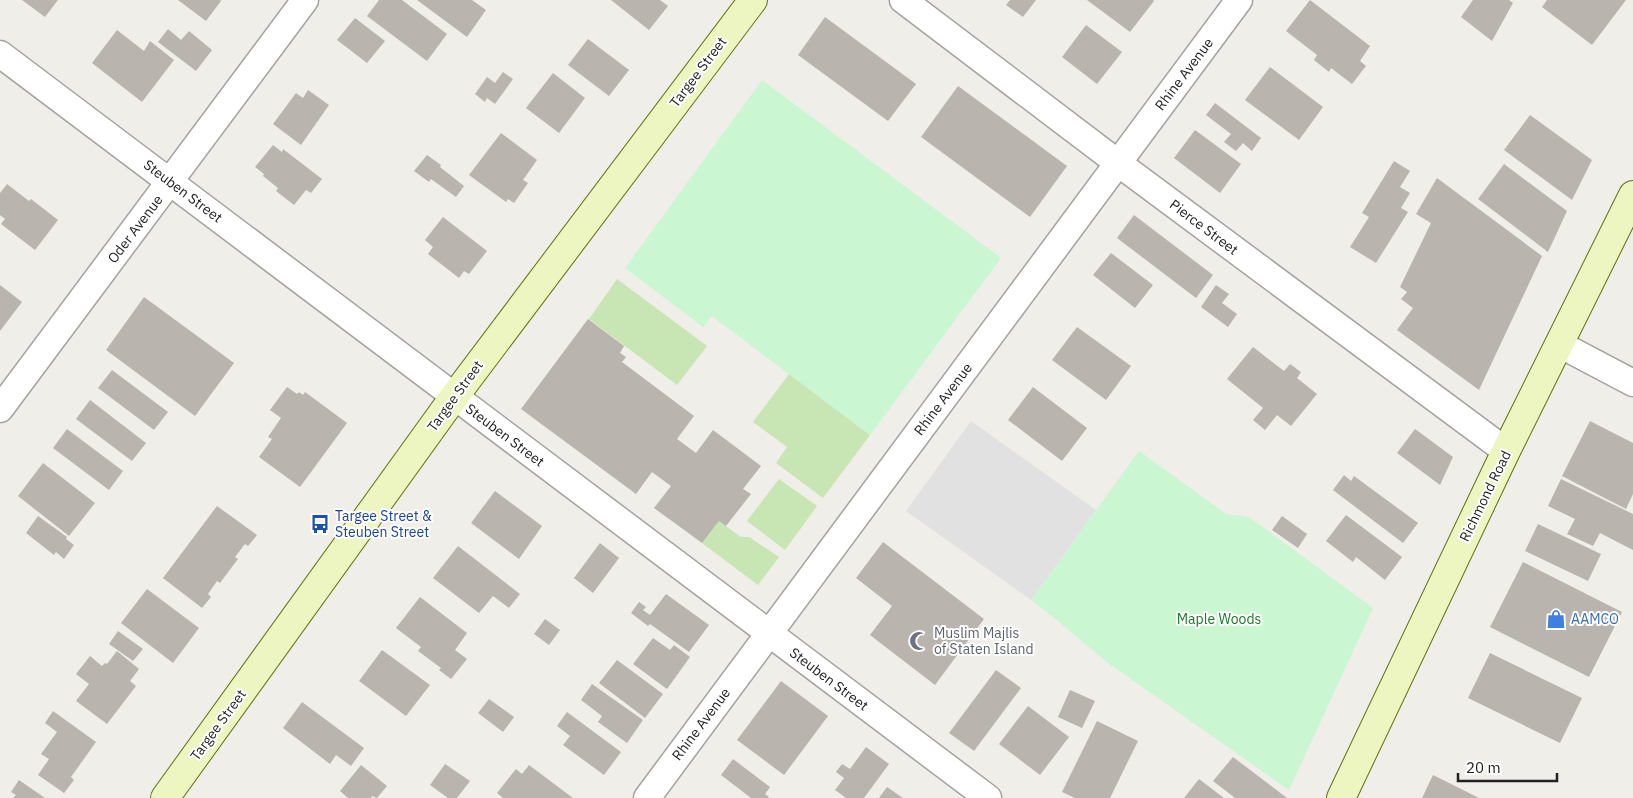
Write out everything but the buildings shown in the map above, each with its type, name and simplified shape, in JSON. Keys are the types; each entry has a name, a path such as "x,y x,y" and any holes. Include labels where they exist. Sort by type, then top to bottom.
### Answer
{"main road":[{"name":"Targee Street","path":"165,798 454,397 753,0"},
{"name":"Richmond Road","path":"1341,798 1506,451 1633,195"}],"street":[{"name":"Oder Avenue","path":"0,409 305,0"},
{"name":"Pierce Street","path":"903,0 1118,163 1506,451"},
{"name":"Rhine Avenue","path":"646,798 1239,0"},
{"name":"Steuben Street","path":"0,54 988,798"},
{"path":"1559,344 1633,383"}],"green space":[{"path":"762,80 1001,258 870,435 712,316 703,327 625,268"},
{"path":"617,279 707,346 677,385 589,319"},
{"path":"789,374 870,435 823,498 776,463 787,447 753,422"},
{"name":"Maple Woods","path":"1139,451 1226,514 1249,517 1373,608 1289,790 1108,663 1031,600"},
{"path":"779,479 817,506 785,550 747,521"},
{"path":"719,521 741,537 749,537 779,557 758,585 702,543"}],"shaded area":[{"path":"971,421 1096,510 1031,600 906,511"}],"place":[{"name":"Targee Street & Steuben Street","path":"320,524"},
{"name":"AAMCO","path":"1556,619"},
{"name":"Muslim Majlis of Staten Island","path":"919,641"}]}
